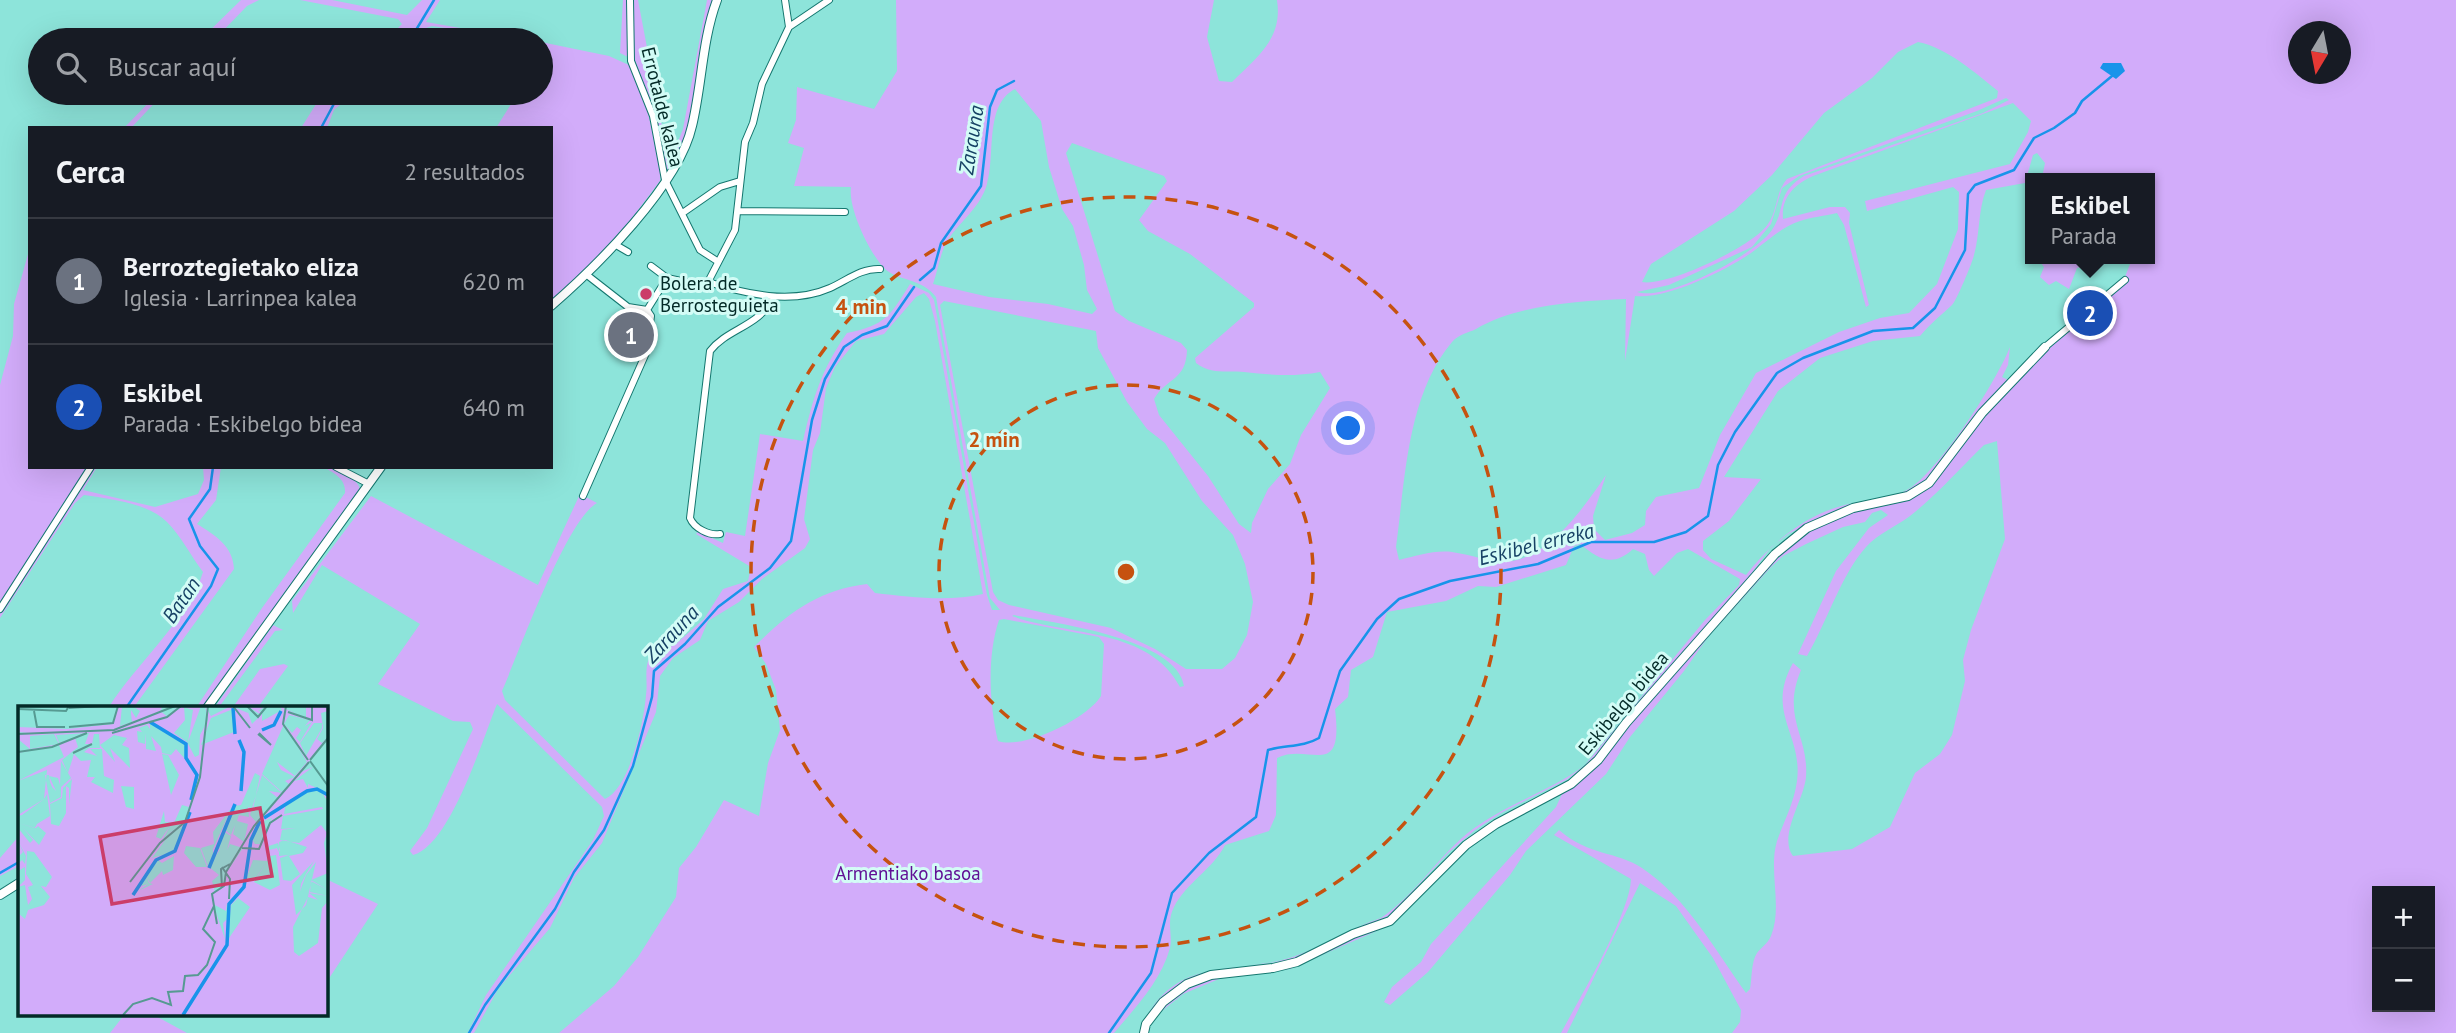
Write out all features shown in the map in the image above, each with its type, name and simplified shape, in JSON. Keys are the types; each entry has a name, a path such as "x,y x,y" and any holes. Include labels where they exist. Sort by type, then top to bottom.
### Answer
{"street":[{"name":"Errotalde kalea","path":"630,0 631,61 653,116 665,180"},
{"path":"553,304 616,245 684,151 692,128 717,0"},
{"path":"785,0 789,27"},
{"path":"708,282 734,230 745,142 753,123 762,84 789,27 829,0"},
{"path":"665,180 684,212 684,219 694,232 700,250 717,261"},
{"path":"684,212 720,187 740,181"},
{"path":"738,211 845,212"},
{"path":"616,245 628,252"},
{"path":"650,266 667,278 695,284 708,282 774,297 800,296 828,289 869,269 880,269"},
{"path":"587,275 628,307 648,310"},
{"path":"648,310 667,278"},
{"path":"2045,347 2125,280"},
{"path":"720,534 713,535 702,530 692,524 690,518 710,351 715,344 745,328 768,309 774,297"},
{"path":"583,496 646,353 651,316 648,310"},
{"name":"Eskibelgo bidea","path":"1144,1033 1146,1024 1163,1002 1187,984 1211,975 1273,968 1297,962 1353,934 1390,921 1466,845 1496,824 1571,784 1598,760 1634,713 1775,554 1807,528 1853,508 1908,496 1929,483 1982,413 2045,347"},
{"path":"0,609 90,469"},
{"path":"340,469 369,484"},
{"path":"208,706 380,469"},
{"path":"0,895 18,884"}],"green space":[{"path":"241,0 259,0 247,6 226,28 212,28"},
{"path":"300,0 332,0 407,15 422,0 440,0 426,22 460,28 398,28 402,24 398,19"},
{"path":"623,0 628,0 628,57 620,53"},
{"path":"632,0 638,0 667,153 672,157 683,129 707,0 713,0 692,116 685,139 667,170 654,113 632,52"},
{"name":"Armentiako basoa","path":"896,0 1214,0 1207,37 1219,81 1232,82 1259,55 1272,36 1278,14 1277,0 2456,0 2456,1033 1732,1033 1740,1022 1741,1010 1713,958 1676,906 1640,883 1567,1033 1561,1033 1613,934 1631,879 1554,835 1559,830 1581,845 1642,868 1658,880 1687,909 1746,993 1750,989 1755,957 1770,939 1774,925 1775,852 1797,781 1795,750 1783,696 1785,680 1793,663 1801,670 1794,701 1804,749 1806,777 1788,838 1793,856 1852,849 1890,827 1915,773 1940,754 1952,735 1965,681 1963,660 1971,630 2005,539 1997,441 1984,445 1920,508 1866,547 1849,571 1807,656 1798,654 1836,571 1869,528 1888,515 1881,510 1872,513 1865,522 1843,527 1806,544 1783,556 1771,567 1708,637 1630,737 1606,774 1526,851 1510,875 1428,972 1390,1005 1384,1002 1392,987 1421,962 1431,944 1556,807 1562,794 1518,812 1478,837 1390,925 1290,969 1226,976 1183,994 1158,1014 1145,1033 1159,1009 1181,992 1218,976 1296,964 1396,917 1451,856 1473,837 1591,769 1654,692 1737,600 1774,551 1839,514 1902,502 1918,495 1931,485 2001,396 2071,327 2121,287 2130,264 2155,264 2155,173 2043,173 2045,163 2037,153 2033,155 2028,173 2025,173 2025,183 1986,190 1971,265 1952,305 1920,336 1873,341 1820,358 1778,391 1724,477 1761,479 1729,521 1703,541 1703,550 1711,559 1746,575 1769,549 1734,597 1652,687 1592,761 1566,780 1501,813 1475,830 1448,853 1392,914 1295,959 1271,963 1293,957 1381,918 1406,897 1449,850 1473,829 1500,812 1572,774 1585,765 1705,620 1739,585 1740,579 1688,549 1677,553 1654,576 1649,570 1645,554 1633,549 1612,560 1593,554 1580,544 1574,546 1566,565 1496,587 1478,586 1446,601 1387,612 1373,657 1351,670 1348,697 1335,709 1334,745 1329,752 1321,755 1289,754 1277,758 1276,815 1269,831 1225,845 1214,861 1179,898 1172,912 1170,948 1166,960 1146,994 1114,1033 559,1033 614,986 638,957 676,897 679,868 696,847 724,800 759,816 768,763 780,730 776,690 766,664 754,647 805,605 849,587 867,584 875,593 929,598 983,594 935,321 929,299 924,293 916,297 884,334 856,341 835,367 826,388 820,433 813,450 804,519 810,539 805,548 762,579 739,602 708,621 700,640 673,658 660,676 656,712 602,843 574,878 550,928 498,989 474,1033 468,1033 486,995 593,840 604,816 602,807 497,704 464,789 452,812 427,847 413,855 410,851 427,828 473,729 470,722 453,721 378,684 420,624 322,565 293,613 292,601 371,496 538,585 580,494 597,503 585,514 571,534 531,619 502,691 505,700 605,799 622,782 634,753 645,706 649,658 677,643 704,619 723,589 748,581 751,567 696,534 698,532 723,543 726,532 745,536 760,434 803,441 819,385 847,333 886,318 910,284 929,293 934,300 987,595 992,610 1000,610 990,598 936,297 924,286 889,272 878,261 856,218 851,187 794,186 804,148 788,143 796,120 797,87 874,109 897,71","holes":["1918,42 1940,50 1998,91 1997,98 1787,179 1780,190 1768,224 1746,243 1689,272 1654,282 1642,282 1651,264 1734,211 1772,175 1824,113 1872,78 1898,52","1015,89 1041,121 1049,167 1062,209 1073,226 1084,265 1087,290 1097,309 1092,314 1048,304 989,297 933,284 946,243 984,192 990,172 995,118 1005,96","2006,98 2009,100 1983,113 1804,176 1785,195 1772,230 1748,252 1688,283 1668,290 1637,292 1669,285 1752,247 1771,224 1782,188 1799,176","2013,103 2031,121 2028,132 2010,164 1865,201 1867,211 1953,187 1959,192 1958,229 1937,284 1909,313 1880,318 1839,332 1756,373 1720,435 1699,488 1656,497 1646,511 1645,525 1632,533 1605,540 1594,529 1593,516 1606,475 1566,527 1526,557 1497,561 1445,552 1399,560 1396,547 1402,495 1417,413 1437,363 1452,342 1461,335 1510,314 1529,309 1626,299 1625,361 1635,296 1663,293 1697,282 1744,258 1794,224 1837,213 1844,225 1866,307 1869,305 1849,223 1850,213 1845,207 1830,207 1783,219 1784,204 1790,192 1813,176","1072,143 1164,176 1167,181 1139,220 1148,231 1190,254 1254,303 1254,307 1195,358 1196,363 1219,371 1282,375 1320,372 1330,388 1301,435 1290,464 1268,489 1252,523 1251,533 1239,524 1208,476 1159,415 1154,399 1180,373 1187,350 1181,343 1129,321 1115,311 1066,153","944,301 1096,331 1098,348 1127,402 1147,429 1165,443 1202,501 1233,535 1245,564 1253,602 1247,635 1235,658 1222,669 1186,669 1155,649 1111,628 1009,605 998,600 993,592 940,305","1012,616 1084,628 1111,636 1160,656 1176,669 1184,686 1180,687 1166,668 1148,653 1127,643","999,620 1099,637 1104,644 1101,696 1094,705 1069,723 1038,737 1009,743 998,741 991,696 991,664"]},
{"path":"553,44 609,56 631,66 645,99 661,172 660,181 608,250 553,299 553,126 497,126 510,105 553,105"},
{"path":"146,105 153,105 133,126 126,126"},
{"path":"315,105 340,105 334,110 328,126 302,126"},
{"path":"28,254 28,469 86,469 0,605 0,385 13,336 14,304"},
{"path":"2042,264 2093,264 2077,268 2069,289 2056,281 2049,285 2040,277 2044,267"},
{"path":"2010,347 2008,365 2002,377 2010,381 1979,415 1938,470 1917,489 1895,498 1831,512 1788,534 1775,544 1790,532 1803,523 1830,510 1888,497 1912,487 1939,460 1967,422 1993,381"},
{"path":"93,469 96,469 83,490 155,507 198,494 204,480 203,469 221,469 216,500 197,524 227,548 234,569 135,706 110,706 186,606 203,572 177,533 159,516 139,506 84,495 75,503 0,618 0,613"},
{"path":"327,469 345,473 355,480 360,489 224,679 203,706 197,706 262,608 345,493 342,480"},
{"path":"273,625 283,630 275,631 220,706 216,706"},
{"path":"284,664 288,666 259,706 234,706 260,669"},
{"path":"18,837 18,867 0,876 0,858"},
{"path":"327,879 378,904 327,981"},
{"path":"1251,965 1220,970 1192,979 1161,1001 1139,1033 1152,1008 1168,990 1185,979 1204,973 1225,969"},
{"path":"123,1016 156,1016 187,1033 110,1033"}],"water":[{"path":"2103,63 2121,63 2125,71 2116,79 2100,68"}],"waterway":[{"name":"Batan","path":"417,28 434,0"},
{"name":"Eskibel erreka","path":"1109,1033 1151,973 1172,893 1209,853 1256,817 1268,750 1307,743 1319,738 1340,671 1377,619 1399,599 1450,581 1538,564 1591,542 1654,542 1686,532 1708,516 1718,465 1735,432 1777,373 1803,358 1873,331 1913,328 1935,308 1965,250 1968,194 1975,185 2014,170 2034,138 2075,113 2082,101 2112,76"},
{"name":"Zarauna","path":"920,280 934,268 941,243 981,186 990,107 997,90 1014,81"},
{"name":"Batan","path":"322,126 333,105"},
{"name":"Zarauna","path":"469,1033 485,1005 555,909 574,872 604,830 633,766 652,697 654,671 685,644 718,607 770,568 791,541 812,420 825,379 844,347 862,335 887,326 914,287"},
{"name":"Batan","path":"127,706 211,586 218,569 200,546 189,519 210,489 213,469"},
{"name":"Batan","path":"0,873 18,863"}],"place":[{"name":"Bolera de Berrosteguieta","path":"646,294"},
{"name":"Eskibel","path":"2090,313"},
{"name":"Berroztegietako eliza","path":"631,335"}]}
